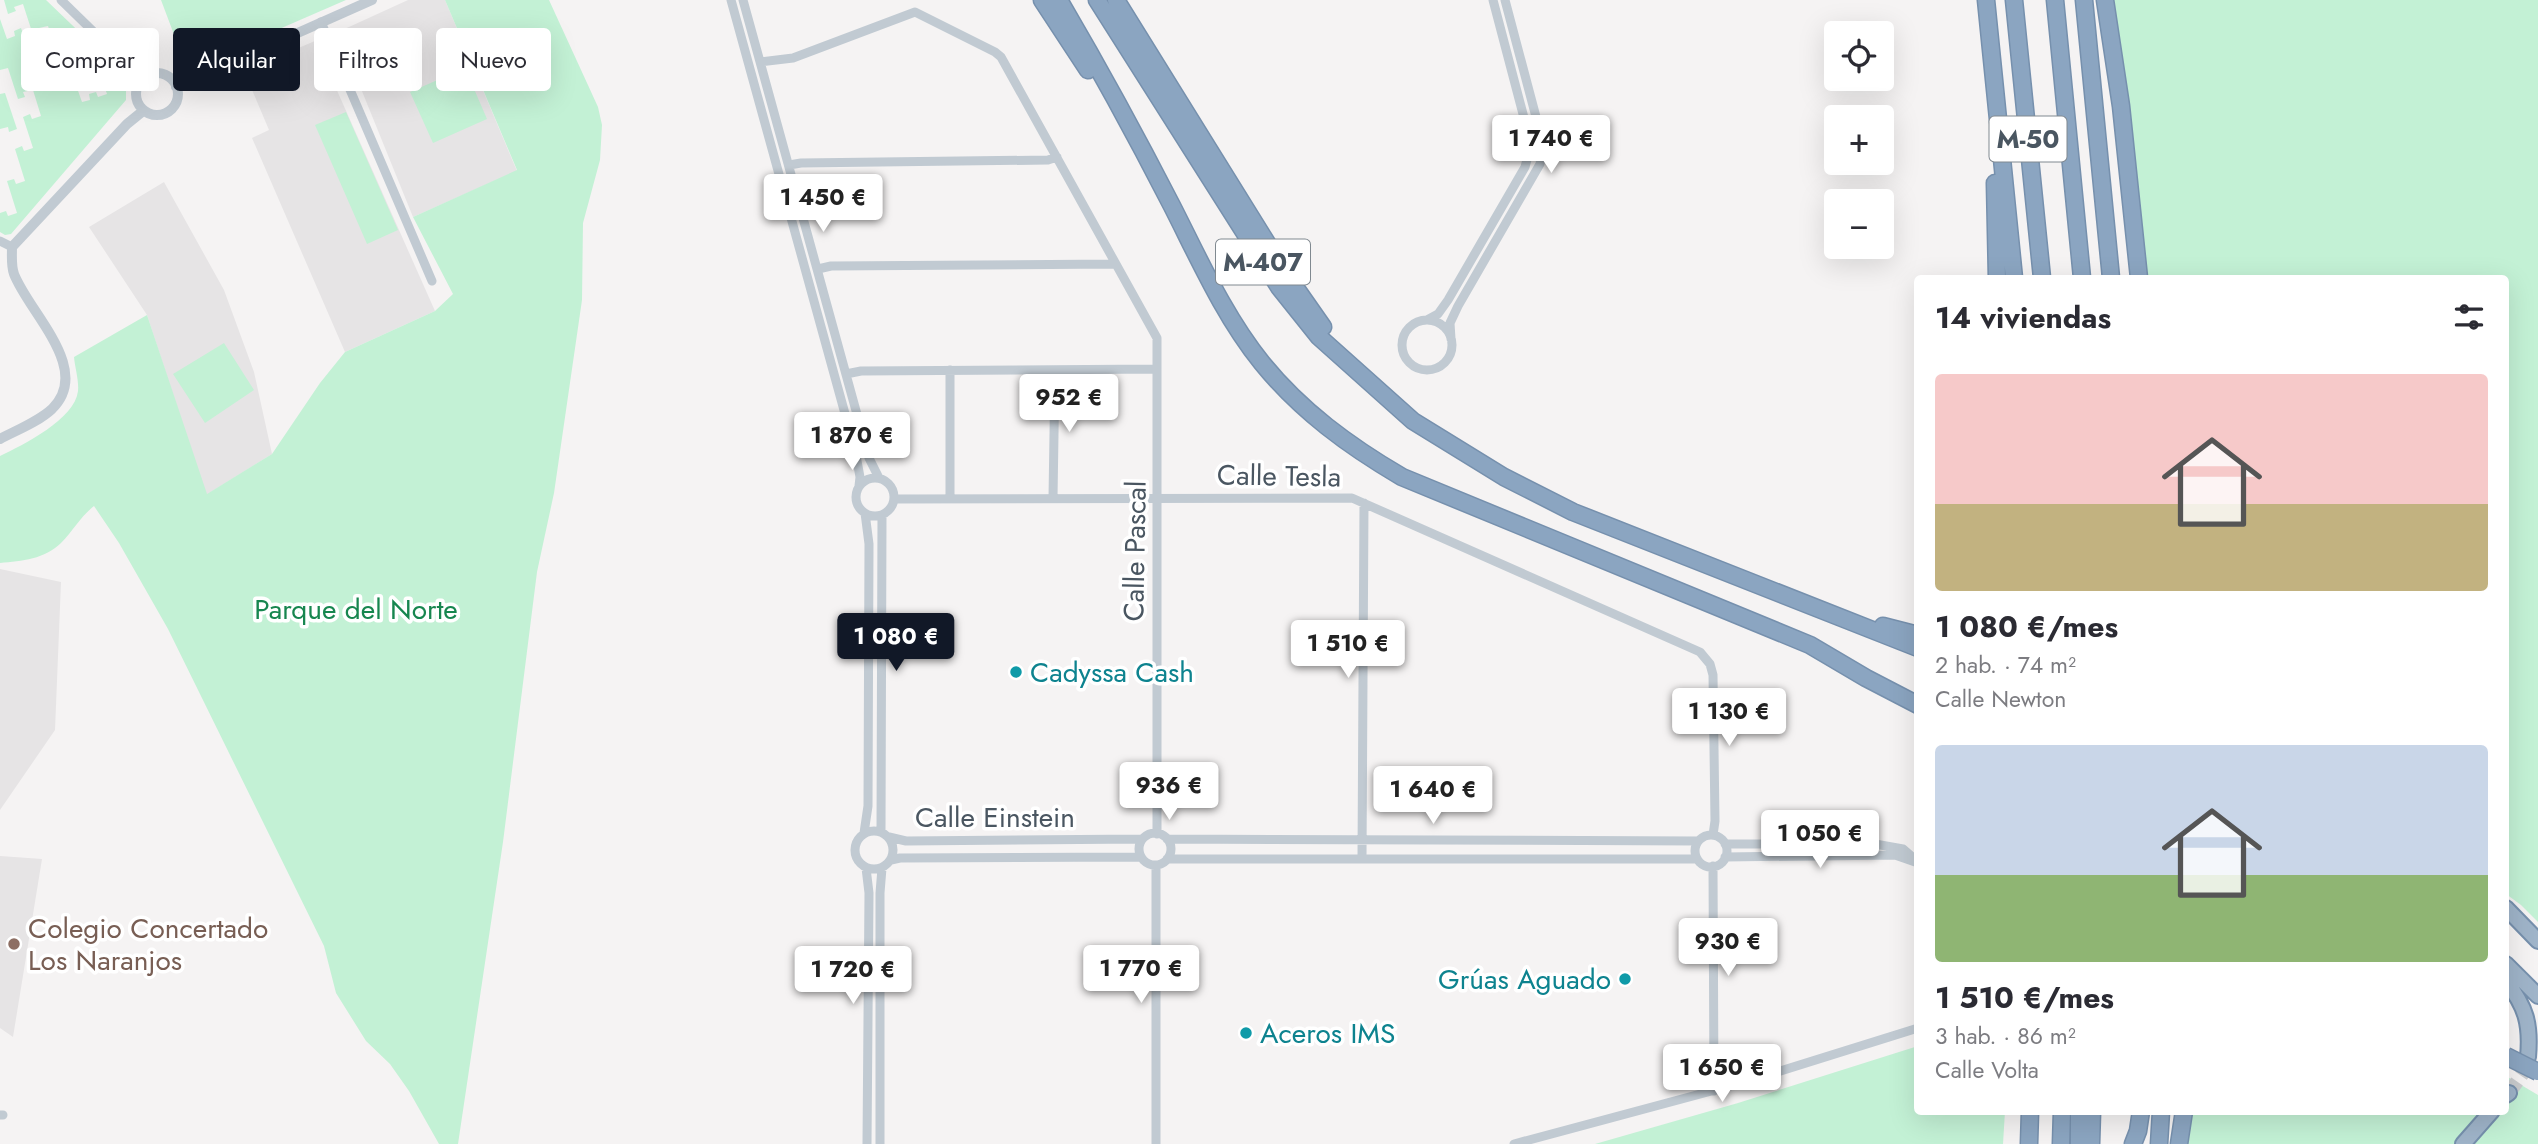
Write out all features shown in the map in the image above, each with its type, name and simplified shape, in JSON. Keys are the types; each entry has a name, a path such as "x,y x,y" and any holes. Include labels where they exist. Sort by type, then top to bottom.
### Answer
{"highway":[{"name":"M-407","path":"1042,0 1092,77 1116,99"},
{"name":"M-407","path":"1059,0 1116,99 1219,298 1261,362 1302,407 1352,448 1402,477 1810,645 1914,703"},
{"name":"M-407","path":"1097,0 1279,287 1319,337 1413,421 1490,468 1573,512 1914,646"},
{"name":"M-407","path":"1116,0 1288,277 1323,326 1412,407 1490,468"},
{"name":"M-407","path":"1126,0 1148,51"},
{"path":"1986,0 2014,275"},
{"name":"M-50","path":"2014,0 2042,275"},
{"name":"M-50","path":"2055,0 2082,275"},
{"path":"2084,0 2111,275"},
{"path":"2105,0 2121,106 2139,275"},
{"path":"1988,24 1986,67 1995,186 1997,275"},
{"path":"1840,618 1914,634"},
{"path":"1866,678 1914,714"},
{"path":"2509,911 2538,941"},
{"path":"2509,967 2538,996"},
{"path":"2509,985 2521,1000 2530,1033 2528,1057"},
{"path":"2509,1058 2538,1072"},
{"path":"2029,1144 2030,1115"},
{"path":"2061,1144 2062,1115"},
{"path":"2078,1115 2079,1144"},
{"path":"2091,1144 2092,1115"},
{"path":"2132,1115 2132,1144"},
{"path":"2132,1144 2140,1115"},
{"path":"2160,1144 2161,1115"},
{"path":"2179,1144 2183,1115"},
{"path":"2463,1144 2488,1115"}],"street":[{"path":"61,0 90,28"},
{"path":"300,31 372,0"},
{"path":"731,0 855,450 860,477 856,500 864,513 869,544 868,806 864,833 855,849 859,862 874,870 883,868 891,860 894,851 885,834 883,515"},
{"path":"743,0 869,458 879,478"},
{"path":"1493,0 1528,133 1529,152 1525,167 1448,300 1438,314 1410,326 1403,339 1404,355 1415,367 1426,370 1445,363 1452,348 1450,323 1458,306 1540,164 1540,132 1505,0"},
{"name":"Calle Pascal","path":"760,62 793,58 915,12 1002,57 1157,338 1157,834"},
{"path":"321,22 432,281"},
{"path":"136,91 137,101 144,111 158,115 170,110 176,102 176,91"},
{"path":"0,439 41,418 52,409 65,388 66,372 62,354 13,272 12,247 127,124 144,111"},
{"path":"789,165 1048,160 1057,157"},
{"path":"0,241 12,247"},
{"path":"818,269 1116,264"},
{"path":"1427,320 1441,324 1451,339"},
{"path":"846,374 861,371 1157,369"},
{"path":"950,370 950,498"},
{"path":"1053,498 1055,370"},
{"path":"859,486 868,479 879,478 888,482 893,491 891,507 883,515 864,513"},
{"name":"Calle Tesla","path":"894,499 1352,498 1700,652 1710,664 1713,675 1713,835"},
{"path":"1362,858 1364,503"},
{"path":"864,833 873,830 885,834"},
{"name":"Calle Einstein","path":"885,834 906,841 1142,839"},
{"path":"1157,834 1167,839 1698,841 1713,835 1723,841 1725,857 1717,866 1708,866 1697,859 1167,859 1156,865 1147,864 1141,857 1139,848 1142,839 1157,834"},
{"path":"1167,839 1171,849 1167,859"},
{"path":"1697,859 1695,849 1698,841"},
{"path":"1725,845 1874,844 1903,849 1914,859"},
{"path":"1725,857 1895,855 1914,861"},
{"name":"Calle Einstein","path":"891,860 1141,857"},
{"path":"1156,865 1156,1144"},
{"path":"1713,866 1714,1091"},
{"path":"866,867 869,893 867,1144"},
{"path":"880,1144 880,893 883,868"},
{"path":"1514,1144 1714,1091 1914,1029"}],"shaded area":[{"path":"408,0 445,0 457,28 436,28 436,91 483,91 517,171 413,217 362,91 422,91 422,28 347,28"},
{"path":"314,41 314,91 337,91 435,311 345,352 252,138 269,130 252,91 300,91 300,47"},
{"path":"164,182 224,290 254,372 272,454 206,495 147,315 89,227"},
{"path":"0,569 61,582 55,730 0,810"},
{"name":"Colegio Concertado Los Naranjos","path":"0,856 42,859 13,1037 0,1028"}],"green space":[{"path":"4,0 46,0 75,28 31,28 23,4 14,7 16,11 8,14"},
{"path":"161,0 346,0 281,28 173,28 173,32"},
{"name":"Parque del Norte","path":"445,0 549,0 598,107 602,125 600,160 583,223 582,300 554,493 537,572 503,842 458,1144 439,1144 409,1091 390,1064 366,1041 336,993 324,946 168,629 119,543 94,506 61,543 48,553 25,560 0,563 0,456 46,430 68,411 78,391 74,357 147,315 207,494 272,454 320,383 345,352 435,311 453,294 413,217 517,170 484,91 551,91 551,28 457,28"},
{"path":"2109,0 2538,0 2538,922 2509,896 2509,275 2148,275 2132,144"},
{"path":"0,19 7,39 15,36 14,31 21,28 21,91 28,91 23,92 25,97 18,99 8,68 0,70"},
{"path":"436,81 436,91 475,91 487,119 433,143 410,92 422,91 422,87"},
{"path":"33,91 78,91 82,102 90,100 89,94 96,92 98,97 107,94 106,91 126,91 126,100 11,234 0,232 0,213 6,211 8,216 17,213 7,181 14,179 16,184 25,181 15,149 22,146 24,151 33,148 23,117 30,114 32,119 41,116"},
{"path":"5,93 17,129 9,132 8,127 0,129 0,94"},
{"path":"346,112 398,230 367,244 315,125"},
{"path":"224,343 254,390 205,423 173,374"},
{"path":"1914,1047 1914,1115 2005,1115 2003,1144 1595,1144 1738,1103"},
{"path":"2509,1078 2538,1095 2538,1144 2186,1144 2189,1115 2509,1115"}],"tunnel":[{"path":"2509,1093 2523,1073 2528,1057"}],"place":[{"name":"Cadyssa Cash","path":"1016,672"},
{"name":"Colegio Concertado Los Naranjos","path":"14,944"},
{"name":"Grúas Aguado","path":"1625,979"},
{"name":"Aceros IMS","path":"1246,1033"}]}
